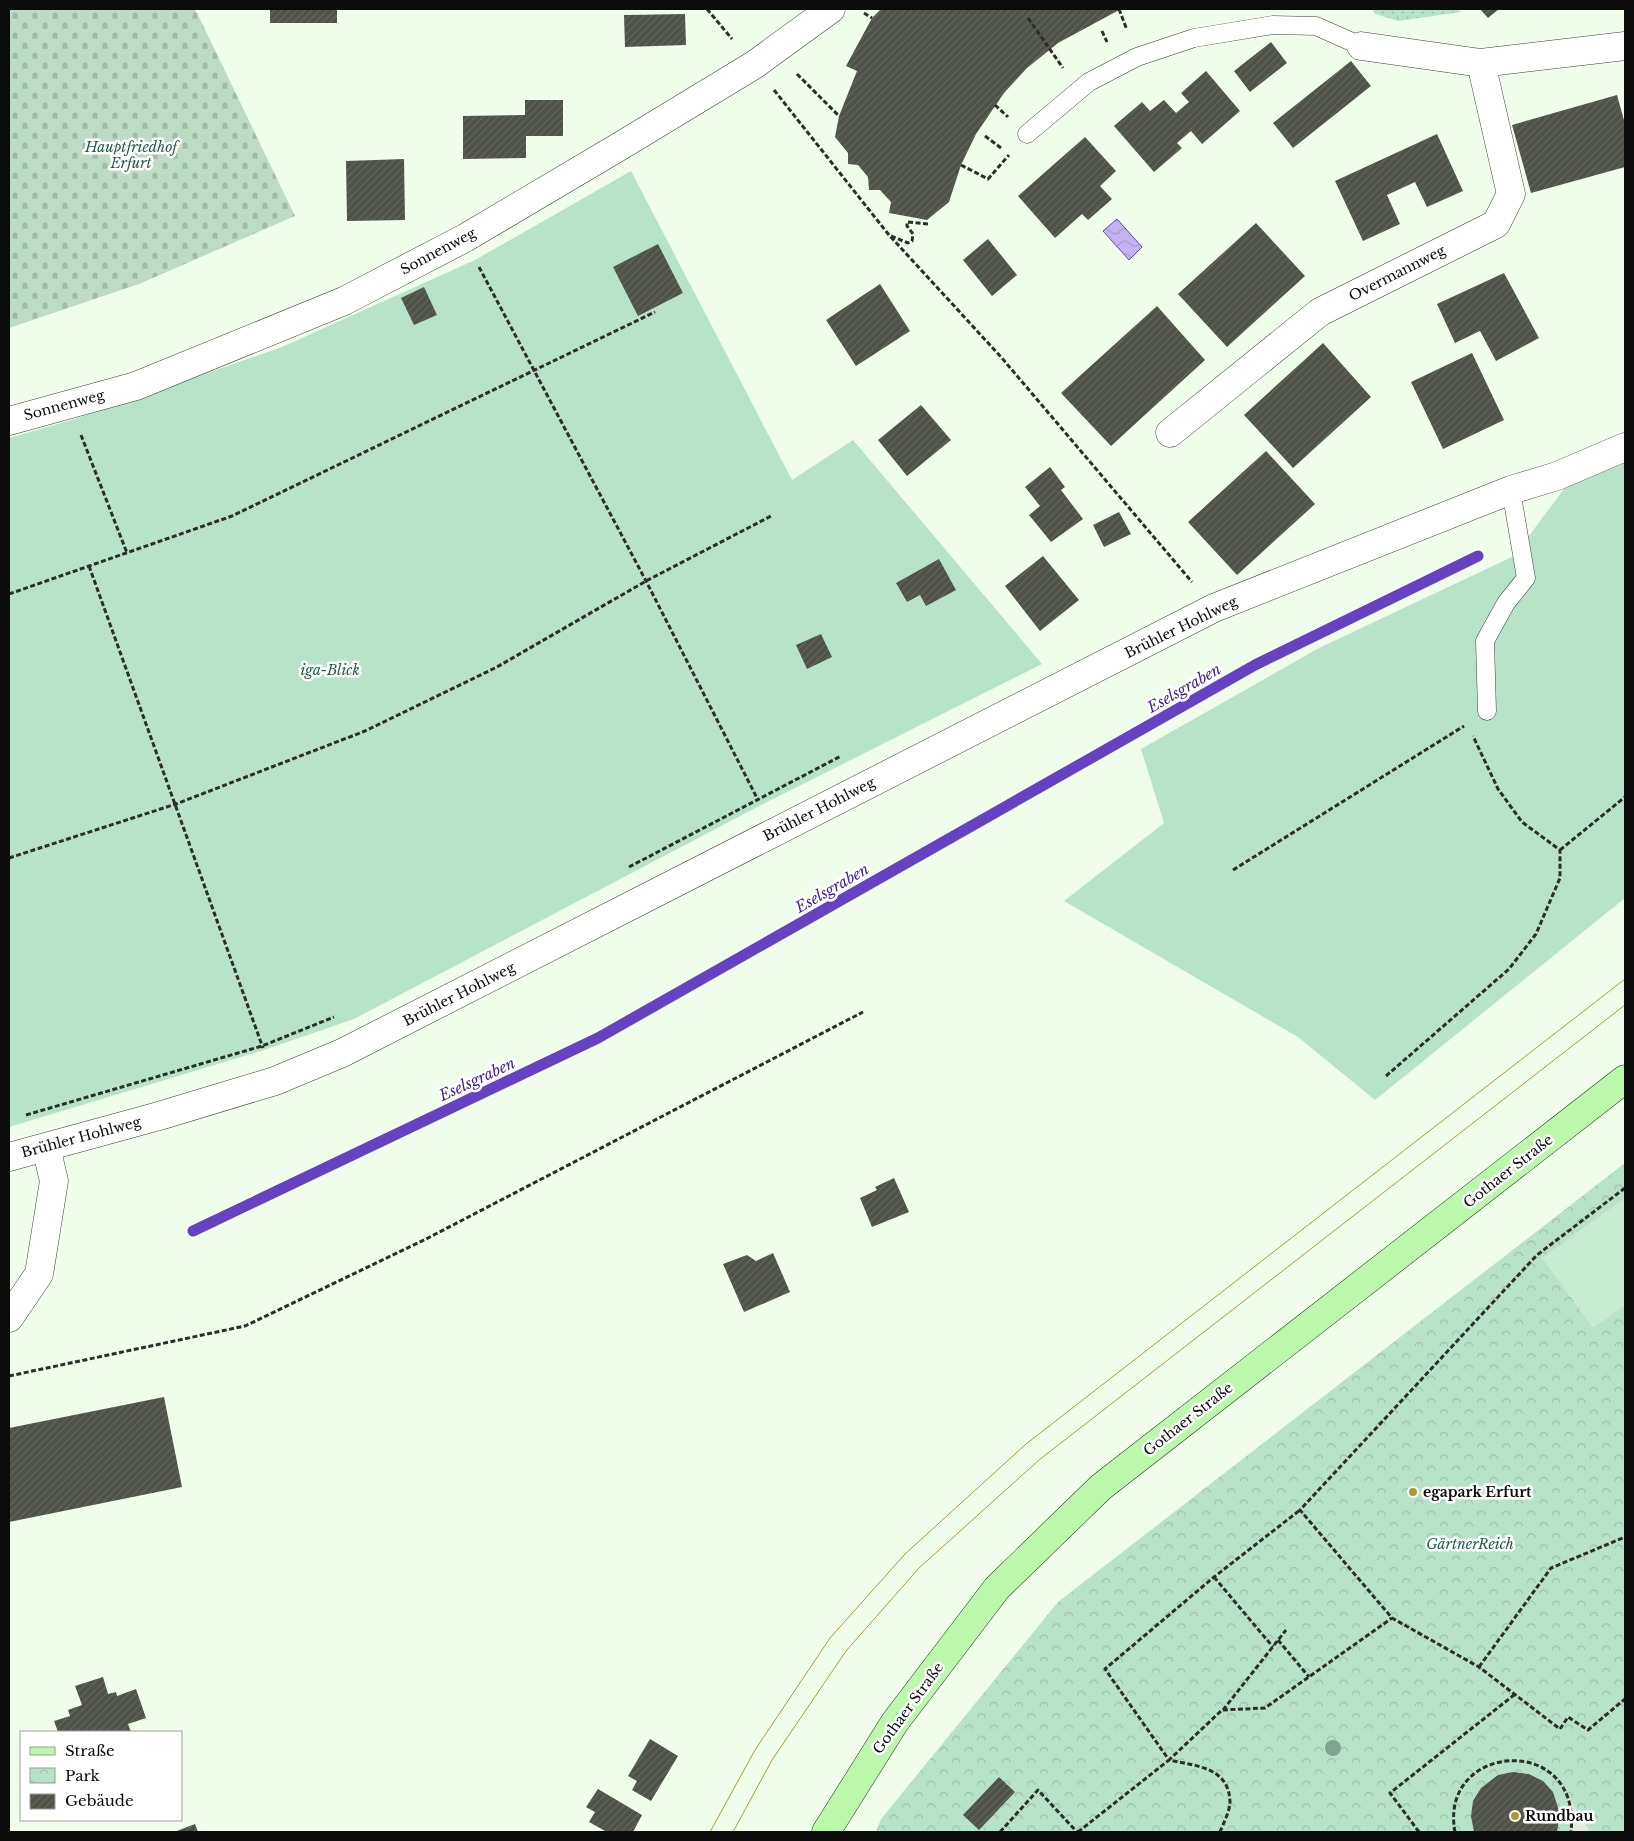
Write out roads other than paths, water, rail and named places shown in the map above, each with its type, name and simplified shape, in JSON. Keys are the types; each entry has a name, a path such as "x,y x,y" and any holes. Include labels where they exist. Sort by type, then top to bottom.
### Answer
{"main road":[{"name":"Gothaer Straße","path":"826,1832 895,1722 997,1588 1101,1487 1625,1079"}],"street":[{"name":"Sonnenweg","path":"9,421 136,386 344,301 465,238 765,58 831,9"},
{"path":"1361,46 1481,63 1625,46"},
{"name":"Overmannweg","path":"1170,433 1320,312 1496,224 1511,194 1481,63"},
{"name":"Brühler Hohlweg","path":"9,1157 159,1116 275,1081 342,1052 1214,608 1511,490 1557,476 1625,447"},
{"path":"9,1318 39,1274 54,1181 46,1147"}],"lane":[{"path":"1027,134 1089,82 1137,57 1194,38 1273,24 1316,26 1361,46"},
{"path":"1487,711 1485,642 1506,603 1526,578 1511,490"}],"water":[{"path":"1117,219 1142,247 1129,260 1103,231"}],"waterway":[{"name":"Eselsgraben","path":"193,1231 598,1038 1255,665 1478,556"}],"tram line":[{"path":"710,1832 755,1750 830,1638 905,1554 1026,1444 1625,979"},
{"path":"733,1832 772,1760 846,1651 919,1568 1039,1460 1625,1005"}],"place":[{"name":"egapark Erfurt","path":"1413,1492"},
{"name":"Rundbau","path":"1515,1816"}],"park label":[{"name":"Hauptfriedhof Erfurt","path":"131,156"},
{"name":"iga-Blick","path":"330,670"},
{"name":"GärtnerReich","path":"1470,1544"}]}
